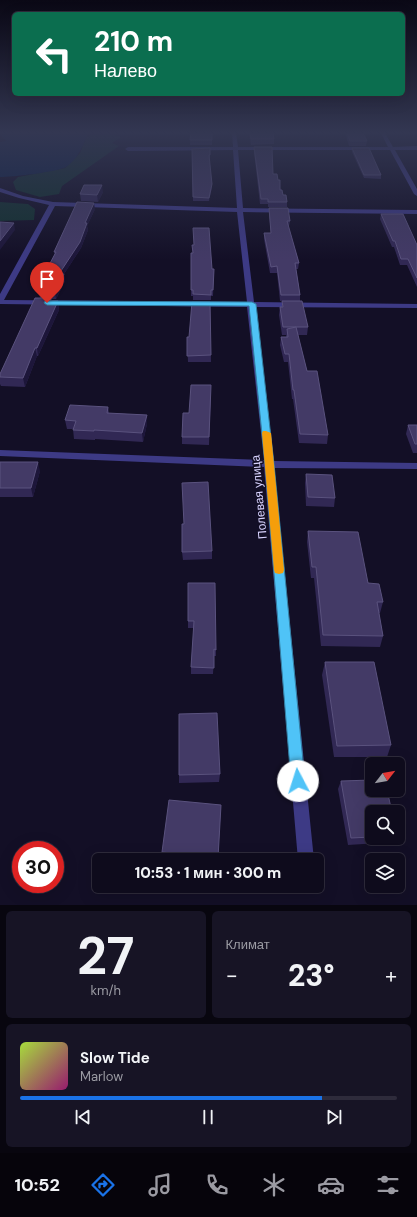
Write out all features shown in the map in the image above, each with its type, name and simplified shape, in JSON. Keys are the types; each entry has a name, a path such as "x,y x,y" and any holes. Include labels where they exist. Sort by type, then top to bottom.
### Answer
{"street":[{"name":"Полевая улица","path":"238,175 240,210 270,464 305,853"},
{"path":"406,175 417,194"},
{"path":"0,190 21,197 52,204 240,210 417,212"},
{"path":"52,204 0,302 417,306"},
{"path":"0,453 270,464 417,466"}],"green space":[{"path":"27,175 77,175 62,186 59,194 40,197 16,190 13,182 18,177"},
{"path":"0,202 28,204 35,209 34,220 0,221"}],"water":[{"path":"0,175 21,175 0,177"}],"building":[{"path":"193,175 211,175 212,184 209,198 193,197"},
{"path":"258,175 277,175 278,180 280,180 280,190 282,190 283,195 286,195 287,202 268,202 268,199 261,199"},
{"path":"84,185 102,185 97,195 80,194"},
{"path":"77,202 94,203 85,223 87,223 80,242 59,274 64,274 55,292 39,292 42,286 39,284 56,252 54,252"},
{"path":"269,208 288,208 290,221 287,221 299,263 295,263 300,295 281,295 277,266 271,267 264,233 271,233"},
{"path":"381,214 403,214 417,245 417,278 408,259 401,259 395,241 393,241"},
{"path":"0,222 14,223 0,241"},
{"path":"193,228 209,228 212,269 214,269 213,290 211,290 211,295 193,294 193,290 191,290 191,253 193,253 192,245 194,245"},
{"path":"35,298 51,298 50,301 58,301 37,348 35,348 23,378 0,377 0,374"},
{"path":"282,301 302,301 308,327 283,327 280,307 283,307"},
{"path":"192,302 210,302 211,355 187,356 187,337 189,337"},
{"path":"296,327 307,371 317,371 328,435 300,434 289,354 285,354 281,337 288,337 287,329"},
{"path":"191,385 211,385 209,437 182,437 183,413 189,413"},
{"path":"70,405 108,407 107,413 147,415 142,433 73,430 76,421 65,420"},
{"path":"408,425 417,425 417,444 415,444"},
{"path":"0,462 38,462 31,488 0,488"},
{"path":"306,474 332,475 335,498 308,497"},
{"path":"208,482 212,551 182,552 182,524 184,524 182,483"},
{"path":"308,531 358,532 368,583 379,584 383,602 377,602 383,636 323,635 316,567 312,567"},
{"path":"188,583 215,583 216,650 214,649 214,668 191,667 194,621 188,621"},
{"path":"325,662 374,662 391,745 337,746"},
{"path":"217,713 220,774 179,775 179,714"},
{"path":"365,780 365,797 389,797 390,805 365,805 365,837 351,838 341,781"},
{"path":"169,800 221,805 218,853 162,852"}],"slow traffic":[{"path":"266,433 279,570"}],"route":[{"path":"47,303 252,304 270,464 298,781"}]}
